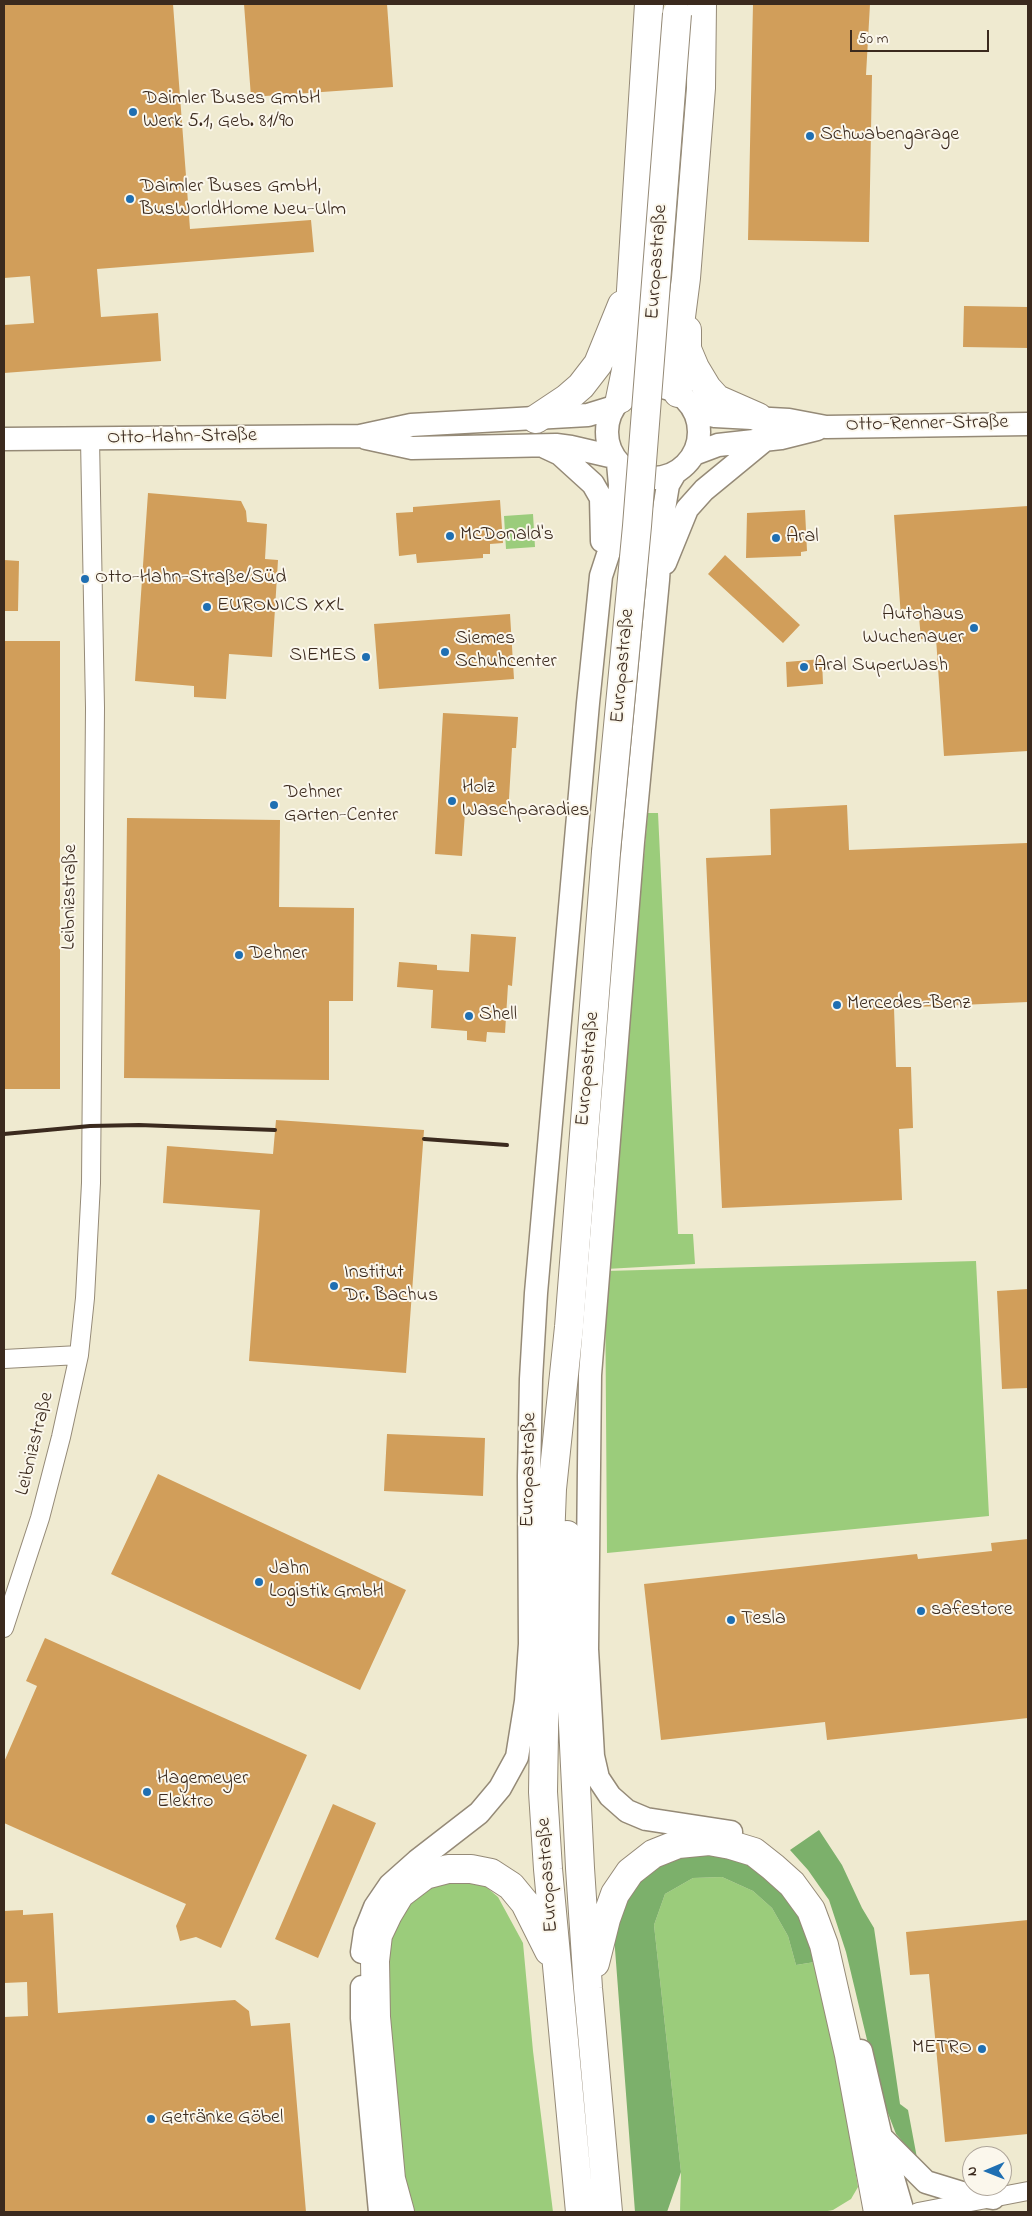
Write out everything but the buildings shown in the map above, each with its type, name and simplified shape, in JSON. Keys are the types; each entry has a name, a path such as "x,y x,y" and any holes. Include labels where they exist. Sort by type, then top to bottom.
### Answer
{"highway":[{"path":"617,403 626,370 649,4"},
{"path":"686,402 674,384 674,372 686,278 700,88 702,4"},
{"name":"Europastraße","path":"580,2212 556,1963 543,1792 546,1597 552,1489 569,1327 606,852 637,526 678,9"},
{"path":"686,278 687,349 695,368 707,388 717,399 762,428"},
{"path":"538,432 566,399 581,386 598,364 630,285"},
{"name":"Europastraße","path":"569,1327 566,1602 588,1988 608,2212"},
{"path":"530,1644 543,1792"},
{"path":"579,1818 587,1649"},
{"path":"588,1988 606,1919 615,1894 630,1872 653,1854 678,1844 709,1841 754,1852 792,1884 811,1910 824,1945 849,2055 878,2212"},
{"path":"400,2212 391,2179 376,2017 375,1961 378,1935 400,1894 425,1875 448,1869 472,1869 491,1873 511,1886 525,1903 556,1963"}],"street":[{"path":"651,386 660,386 686,402 699,428 694,454 683,467 675,473 658,478 644,478 632,474 616,460 609,448 606,430 617,403 633,390 651,386"},
{"name":"Otto-Renner-Straße","path":"686,402 715,416 762,428"},
{"name":"Otto-Hahn-Straße","path":"4,439 90,440 360,436 411,425 538,432 588,416 617,403"},
{"name":"Otto-Renner-Straße","path":"694,454 725,444 762,428 789,420 826,427 1028,424"},
{"path":"658,580 687,509 762,428"},
{"path":"538,432 594,484 601,498 603,521 601,576"},
{"name":"Otto-Hahn-Straße","path":"538,432 571,447 616,460"},
{"name":"Leibnizstraße","path":"4,1628 40,1518 61,1437 79,1355 85,1298 91,1183 95,708 90,440"},
{"name":"Europastraße","path":"380,2212 362,2018 361,1960 365,1932 375,1907 390,1885 416,1861 479,1812 500,1788 517,1757 526,1701 530,1644 531,1380 536,1293 572,876 601,576 617,527 620,486 616,460"},
{"name":"Europastraße","path":"675,473 668,485 665,497 632,852 590,1374 587,1649 593,1756 598,1778 610,1796 628,1811 646,1819 734,1832 760,1841 801,1875 822,1904 836,1941 881,2137 902,2212"},
{"path":"4,1359 79,1355"},
{"path":"881,2137 926,2182 962,2193 993,2198"},
{"path":"918,2212 1028,2191"}],"green space":[{"path":"533,514 535,547 506,549 504,516"},
{"path":"648,813 658,813 678,1234 693,1234 695,1264 606,1269"},
{"path":"976,1261 989,1516 607,1553 605,1271"},
{"path":"819,1830 842,1865 862,1908 874,1928 900,2104 908,2110 917,2158 896,2134 879,2090 846,1952 829,1900 808,1870 790,1850"},
{"path":"708,1851 743,1858 787,1892 821,1961 796,1965 788,1936 772,1908 753,1891 722,1877 693,1878 665,1894 654,1925 681,2172 667,2212 635,2212 614,1936 630,1887 668,1858"},
{"path":"450,1877 478,1880 498,1897 523,1943 533,2051 553,2212 412,2212 407,2194 388,2046 389,1931 408,1898"},
{"path":"722,1877 753,1891 772,1908 788,1936 796,1965 821,1961 858,2187 851,2199 833,2210 822,2212 680,2212 681,2172 654,1925 665,1894 693,1878"}],"railway":[{"path":"4,1134 90,1126 139,1125 275,1130"},
{"path":"424,1139 507,1145"}],"place":[{"name":"Daimler Buses GmbH Werk 5.1, Geb. 81/90","path":"133,112"},
{"name":"Schwabengarage","path":"810,136"},
{"name":"Daimler Buses GmbH, BusWorldHome Neu-Ulm","path":"130,199"},
{"name":"McDonald's","path":"450,536"},
{"name":"Aral","path":"776,538"},
{"name":"Otto-Hahn-Straße/Süd","path":"85,579"},
{"name":"EURONICS XXL","path":"207,607"},
{"name":"Autohaus Wuchenauer","path":"974,628"},
{"name":"Siemes Schuhcenter","path":"445,652"},
{"name":"SIEMES","path":"366,657"},
{"name":"Aral SuperWash","path":"804,667"},
{"name":"Holz Waschparadies","path":"452,801"},
{"name":"Dehner Garten-Center","path":"274,805"},
{"name":"Dehner","path":"239,955"},
{"name":"Mercedes-Benz","path":"837,1005"},
{"name":"Shell","path":"469,1016"},
{"name":"Institut Dr. Bachus","path":"334,1286"},
{"name":"Jahn Logistik GmbH","path":"259,1582"},
{"name":"safestore","path":"921,1611"},
{"name":"Tesla","path":"731,1620"},
{"name":"Hagemeyer Elektro","path":"147,1792"},
{"name":"METRO","path":"982,2049"},
{"name":"Getränke Göbel","path":"151,2119"}]}
